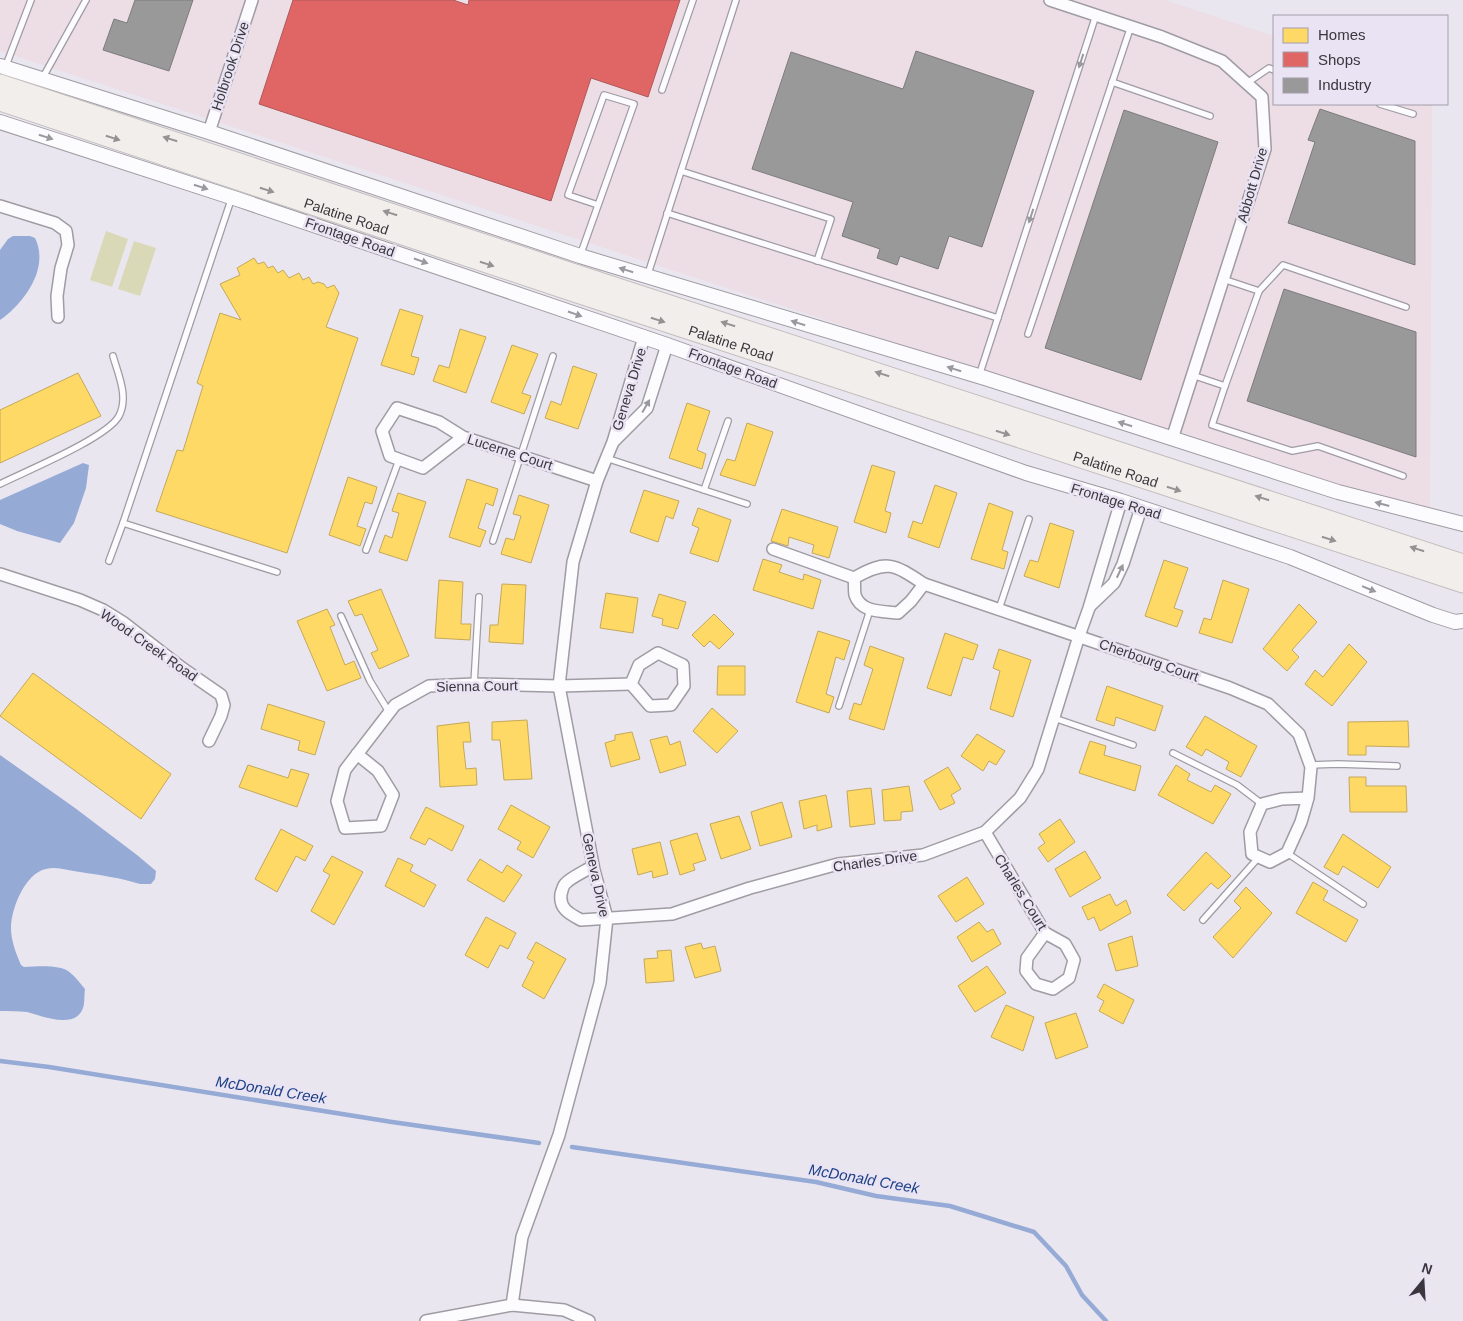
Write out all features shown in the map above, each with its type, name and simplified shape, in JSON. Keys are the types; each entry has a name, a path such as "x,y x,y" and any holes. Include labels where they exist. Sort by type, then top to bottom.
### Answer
{"highway":[{"name":"Palatine Road","path":"1,72 124,124 584,277 1463,564"},
{"name":"Palatine Road","path":"0,101 596,300 1463,583"}],"street":[{"name":"Holbrook Drive","path":"208,132 252,0"},
{"name":"Abbott Drive","path":"1050,0 1131,26 1222,61 1262,97 1265,149 1172,439"},
{"path":"1,72 42,80 208,132 580,256 979,376 1338,492 1463,524"},
{"name":"Frontage Road","path":"0,122 232,197 667,344 1026,473 1121,501 1290,557 1433,615 1455,622 1463,621"},
{"path":"0,206 55,223 66,231 68,244 61,268 57,296 58,317"},
{"name":"Geneva Drive","path":"512,1305 522,1237 559,1135 600,982 607,918 594,866 559,686 574,562 597,481 613,442 644,337"},
{"name":"Geneva Drive","path":"613,442 647,408 667,344"},
{"name":"Lucerne Court","path":"399,460 390,456 382,431 397,408 438,422 463,437 597,481"},
{"path":"399,460 423,468 463,437"},
{"name":"Charles Drive","path":"594,866 565,883 562,891 563,908 581,920 672,914 750,888 838,864 923,855 985,832 1020,798 1038,768 1121,501"},
{"name":"Charles Drive","path":"1089,608 1114,583 1123,564 1141,508"},
{"path":"773,549 854,578 855,595 862,606 870,610 898,613 911,601 924,584"},
{"name":"Cherbourg Court","path":"854,578 871,568 889,565 907,573 924,584 1230,688 1268,704 1299,734 1310,765 1308,798 1288,854"},
{"name":"Wood Creek Road","path":"0,574 80,600 103,610 124,623 182,668 221,695 224,705 221,716 208,741"},
{"path":"658,653 682,665 684,686 671,705 650,706 631,684 639,665 658,653"},
{"name":"Sienna Court","path":"357,754 378,771 393,795 381,826 345,828 337,801 345,770 357,754 389,712 395,705 429,686 474,684 559,686 631,684"},
{"path":"1288,854 1270,862 1252,854 1250,832 1262,804 1282,798 1308,798"},
{"name":"Charles Court","path":"985,832 1045,932 1065,944 1074,960 1069,978 1053,989 1036,984 1026,971 1028,958 1045,932"},
{"path":"426,1321 512,1305 564,1310 590,1321"}],"lane":[{"path":"1,72 31,0"},
{"path":"42,80 86,0"},
{"path":"662,90 694,0"},
{"path":"647,277 736,0"},
{"path":"979,376 1096,15"},
{"path":"1028,334 1131,26"},
{"path":"1247,82 1269,68 1273,70"},
{"path":"1112,82 1210,116"},
{"path":"580,256 634,104 604,95 568,195 598,205"},
{"path":"1383,105 1413,114"},
{"path":"681,171 831,219 817,261"},
{"path":"109,561 232,197"},
{"path":"667,213 998,318"},
{"path":"1403,476 1318,446 1292,450 1212,425 1259,291 1284,265 1406,307"},
{"path":"1223,279 1259,291"},
{"path":"0,484 92,439 114,422 119,416 123,391 113,356"},
{"path":"493,541 553,356"},
{"path":"1192,375 1225,386"},
{"path":"704,490 728,421"},
{"path":"606,458 747,504"},
{"path":"366,550 399,460"},
{"path":"998,609 1028,519"},
{"path":"123,523 277,572"},
{"path":"474,684 479,597"},
{"path":"839,706 870,610"},
{"path":"341,616 370,681 389,712"},
{"path":"1054,718 1134,745"},
{"path":"1173,753 1237,785 1262,804"},
{"path":"1310,765 1397,766"},
{"path":"1288,854 1363,904"},
{"path":"1203,920 1259,857"}],"shaded area":[{"path":"0,0 1165,0 1273,36 1273,105 1432,105 1430,517 0,51"}],"green space":[{"path":"106,231 128,239 112,287 90,280"},
{"path":"134,241 156,248 140,296 118,289"}],"water":[{"path":"13,236 30,236 35,238 39,249 39,261 37,273 26,294 0,320 0,250 8,239"},
{"path":"83,463 89,465 86,488 74,523 60,543 17,531 0,524 0,500"},
{"path":"0,755 75,808 156,871 155,879 151,884 140,884 59,868 50,868 38,872 26,884 14,911 11,928 13,942 21,965 24,967 46,966 63,969 75,977 85,989 84,1004 79,1015 66,1020 58,1020 27,1012 0,1011"}],"building: Homes":[{"path":"254,258 258,264 264,262 268,268 273,266 278,273 283,270 289,278 299,273 303,280 309,277 313,284 318,282 324,284 327,288 334,285 339,293 326,327 358,338 287,553 156,511 177,450 183,451 203,386 197,383 220,313 241,320 220,284 240,275 237,268"},
{"path":"400,309 423,316 411,356 419,358 414,375 381,365"},
{"path":"460,329 486,337 466,393 433,381 439,365 449,368"},
{"path":"512,345 538,354 522,393 531,396 524,414 491,402"},
{"path":"573,366 597,374 578,429 545,418 551,401 561,405"},
{"path":"78,373 101,416 0,463 0,410"},
{"path":"687,403 710,411 697,450 706,454 702,469 669,458"},
{"path":"747,423 773,432 755,486 720,475 727,459 735,461"},
{"path":"872,465 895,472 885,511 891,513 886,533 854,522"},
{"path":"348,477 377,487 372,504 365,502 357,526 366,529 360,546 329,535"},
{"path":"467,479 498,489 493,506 486,503 478,528 486,531 480,547 449,537"},
{"path":"935,485 957,493 939,548 908,537 913,521 922,524"},
{"path":"644,490 679,501 673,519 666,516 658,542 630,532"},
{"path":"398,493 426,502 407,561 379,552 385,535 392,538 399,513 392,511"},
{"path":"519,495 549,505 531,563 501,554 506,538 514,540 521,516 513,514"},
{"path":"989,503 1013,512 1002,550 1008,552 1004,569 971,559"},
{"path":"698,508 731,520 718,562 690,553 699,528 692,525"},
{"path":"782,509 838,527 829,558 812,553 814,545 789,537 788,546 771,541"},
{"path":"1050,523 1074,531 1059,588 1024,576 1030,560 1038,562"},
{"path":"763,559 782,565 779,572 803,580 804,574 821,580 813,609 753,590"},
{"path":"1164,560 1188,568 1174,608 1183,611 1177,627 1145,616"},
{"path":"439,580 463,582 461,624 471,624 470,640 435,638"},
{"path":"1223,580 1249,589 1232,643 1199,633 1204,618 1211,620"},
{"path":"502,584 526,585 523,644 489,642 490,625 498,625"},
{"path":"381,589 409,656 379,669 371,653 378,650 362,614 355,616 348,601"},
{"path":"606,593 638,598 633,633 600,628"},
{"path":"659,594 686,602 678,629 662,625 663,619 652,616"},
{"path":"1299,604 1317,622 1292,650 1299,657 1287,671 1263,649"},
{"path":"327,609 335,625 330,627 345,665 354,661 361,678 327,691 297,621"},
{"path":"714,614 734,634 719,649 710,641 704,647 692,635"},
{"path":"818,631 850,641 844,660 836,657 826,694 834,697 829,713 796,702"},
{"path":"945,633 978,645 973,660 963,657 951,696 927,688"},
{"path":"1349,644 1367,662 1332,706 1305,684 1315,670 1323,677"},
{"path":"870,646 904,658 884,730 849,719 854,703 861,705 873,669 864,665"},
{"path":"999,649 1031,660 1013,717 990,709 1000,671 993,668"},
{"path":"718,666 745,666 745,695 717,695"},
{"path":"33,673 171,774 141,819 0,716"},
{"path":"1107,686 1163,706 1155,731 1116,717 1114,726 1096,720"},
{"path":"268,704 325,722 315,755 298,750 300,741 261,729"},
{"path":"712,708 738,731 717,753 693,731"},
{"path":"1205,716 1257,746 1241,777 1226,769 1229,762 1206,749 1202,756 1186,747"},
{"path":"527,720 532,779 504,780 500,740 492,740 492,722"},
{"path":"1408,721 1409,747 1366,746 1366,755 1348,755 1348,722"},
{"path":"469,722 471,742 463,742 466,769 476,768 477,785 440,787 437,726"},
{"path":"632,732 640,759 611,767 605,743 615,740 615,735"},
{"path":"977,734 1005,751 996,765 989,761 983,771 961,756"},
{"path":"667,736 670,745 680,741 686,765 660,773 650,740"},
{"path":"1090,741 1106,746 1104,755 1141,766 1135,791 1079,773"},
{"path":"248,765 288,778 291,769 309,774 297,807 239,787"},
{"path":"1176,765 1190,774 1187,780 1211,792 1215,785 1231,794 1213,824 1158,795"},
{"path":"948,767 961,789 951,795 955,803 940,810 924,781"},
{"path":"1349,777 1366,777 1366,786 1406,786 1407,812 1350,812"},
{"path":"909,786 913,811 901,812 901,820 884,821 882,790"},
{"path":"871,788 875,824 850,827 847,791"},
{"path":"826,795 832,827 817,831 817,825 804,829 799,801"},
{"path":"782,802 792,837 760,846 751,812"},
{"path":"511,805 550,827 533,858 517,849 521,842 498,829"},
{"path":"426,807 464,826 452,851 429,838 425,845 410,838"},
{"path":"739,816 751,849 721,859 710,824"},
{"path":"1060,819 1075,842 1048,862 1038,848 1045,843 1039,834"},
{"path":"281,829 313,846 305,861 296,856 277,892 255,879"},
{"path":"697,833 706,860 693,864 695,870 680,875 670,841"},
{"path":"1343,834 1391,867 1378,888 1343,866 1338,875 1324,867"},
{"path":"660,842 668,874 653,878 652,871 638,875 632,849"},
{"path":"1085,851 1101,878 1070,897 1055,869"},
{"path":"1206,852 1231,876 1218,889 1211,883 1184,911 1167,895"},
{"path":"332,856 363,872 334,925 311,911 330,875 323,871"},
{"path":"398,858 413,865 410,871 436,885 424,907 385,886"},
{"path":"480,859 502,873 507,865 522,875 504,902 467,880"},
{"path":"967,877 984,904 956,922 938,896"},
{"path":"1313,882 1328,891 1323,900 1358,920 1346,942 1296,913"},
{"path":"1246,887 1272,913 1233,958 1213,937 1241,908 1234,901"},
{"path":"1110,894 1116,906 1126,900 1131,913 1100,931 1094,917 1088,920 1082,907"},
{"path":"486,917 516,933 508,949 500,945 488,968 465,955"},
{"path":"979,922 987,932 993,929 1001,944 972,962 957,937"},
{"path":"1132,936 1138,966 1116,971 1108,944"},
{"path":"536,942 566,959 544,999 522,986 534,962 527,958"},
{"path":"701,943 703,949 715,946 721,971 695,978 685,947"},
{"path":"671,950 674,981 646,983 644,959 658,958 657,951"},
{"path":"987,966 1006,993 975,1012 958,986"},
{"path":"1104,984 1134,1000 1123,1024 1099,1011 1104,1001 1097,997"},
{"path":"1006,1005 1034,1017 1023,1051 991,1037"},
{"path":"1076,1013 1088,1047 1056,1059 1045,1023"}],"building: Shops":[{"path":"293,0 453,0 468,5 469,0 680,0 648,97 591,78 551,201 259,104"}],"building: Industry":[{"path":"135,0 193,0 169,71 103,50 114,19 127,23"},
{"path":"916,51 1034,91 982,247 949,236 938,269 900,256 897,265 877,258 880,249 842,236 853,202 752,169 791,52 903,89"},
{"path":"1320,109 1415,141 1415,265 1288,223 1315,142 1308,140"},
{"path":"1124,110 1218,142 1141,380 1045,348"},
{"path":"1284,289 1416,332 1416,457 1247,401"}],"waterway":[{"name":"McDonald Creek","path":"0,1061 539,1143"},
{"name":"McDonald Creek","path":"572,1147 816,1182 876,1196 950,1206 1034,1232 1066,1266 1082,1295 1106,1321"}]}
